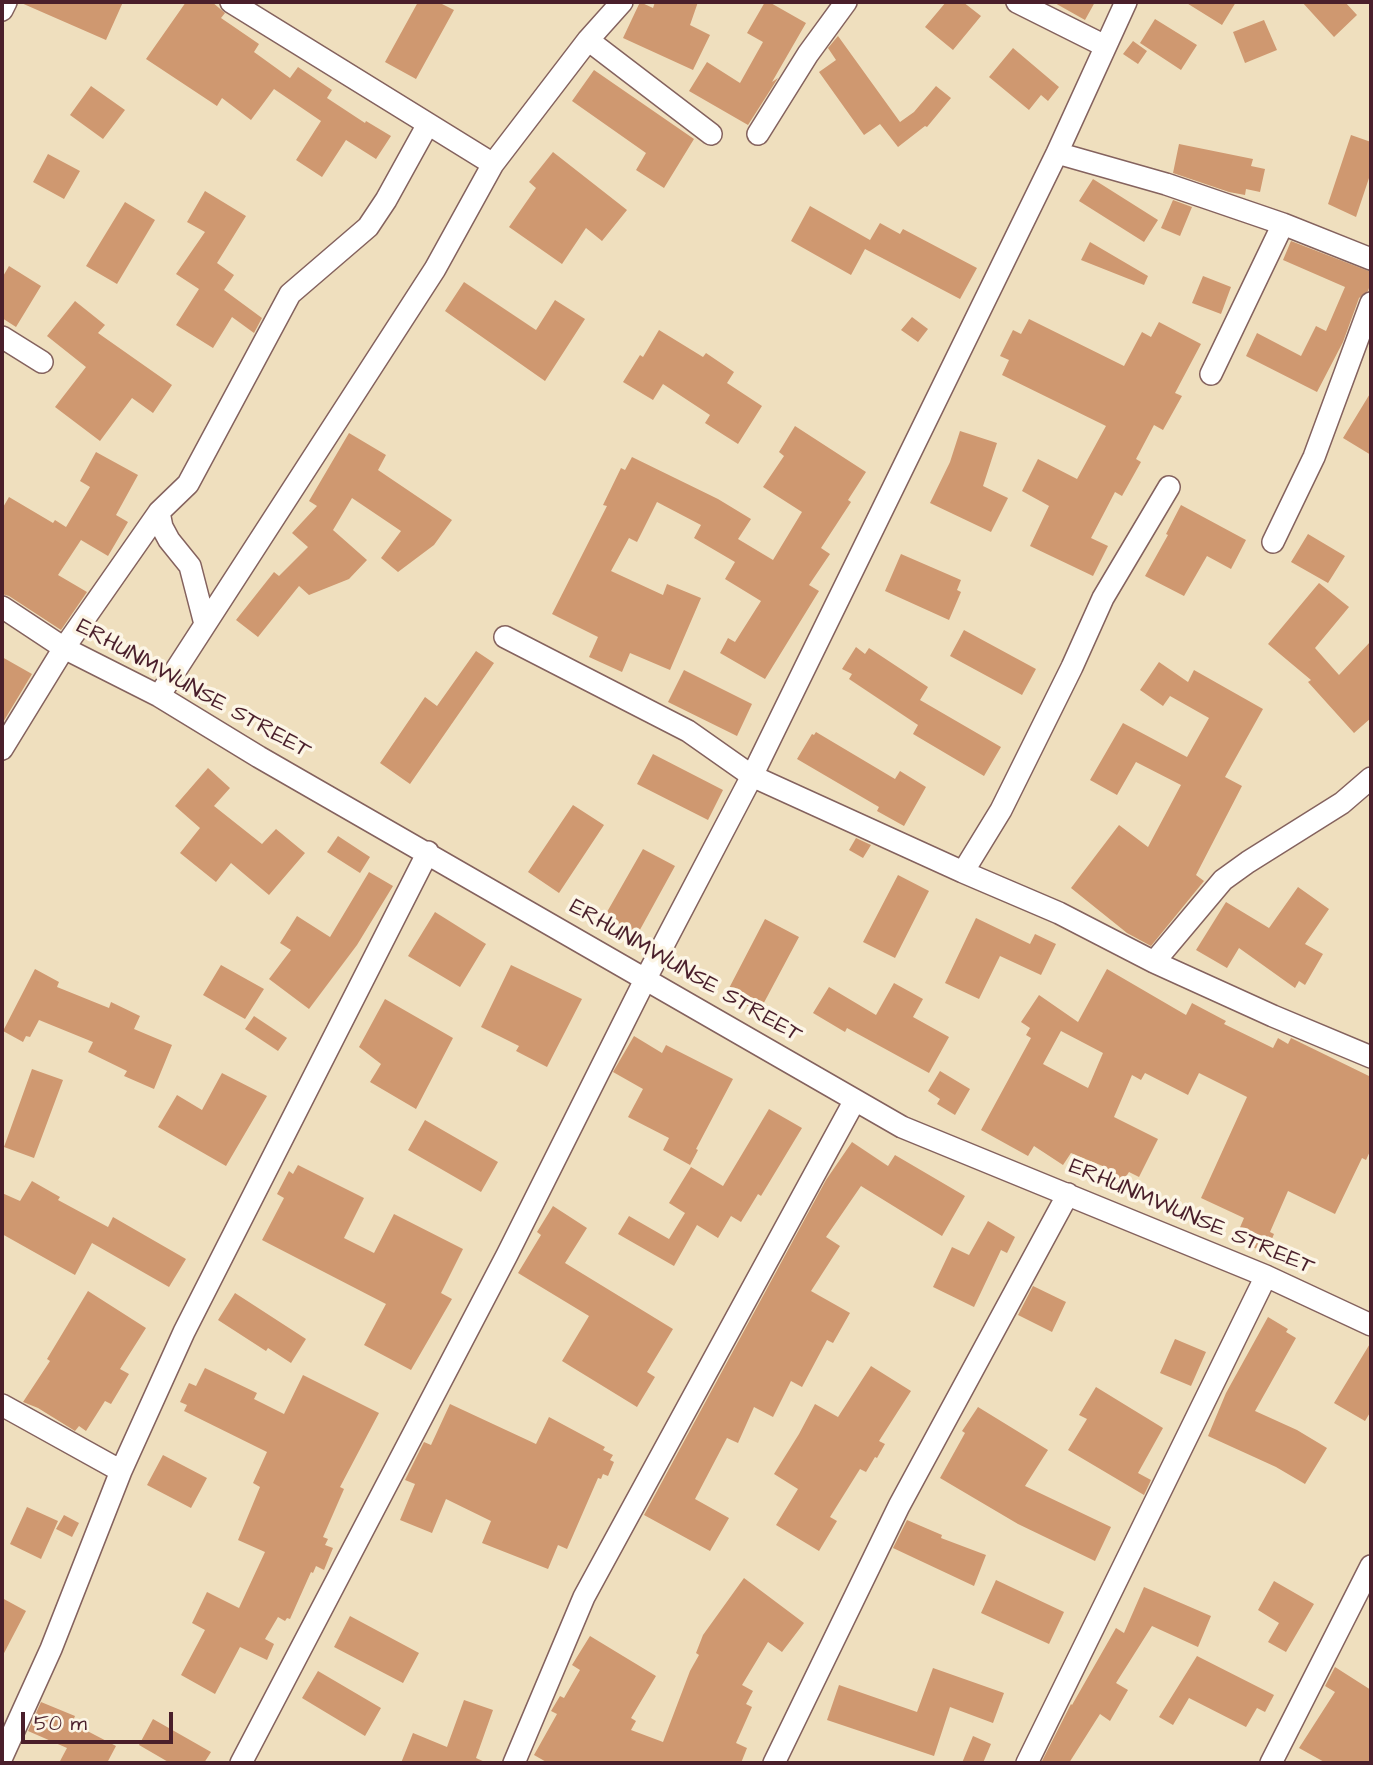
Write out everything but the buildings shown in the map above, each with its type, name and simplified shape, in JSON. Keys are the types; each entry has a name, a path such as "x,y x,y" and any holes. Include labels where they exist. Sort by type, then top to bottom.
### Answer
{"street":[{"path":"2,10 6,2"},
{"path":"231,2 492,164"},
{"path":"159,696 435,269 492,164 588,40 622,2"},
{"path":"758,134 808,54 846,2"},
{"path":"1017,2 1105,46"},
{"path":"241,1763 508,1255 645,980 752,776 1057,152 1126,2"},
{"path":"588,40 711,134"},
{"path":"2,749 64,648 159,512 188,484 290,294 368,227 428,124"},
{"path":"1057,152 1166,184 1283,224 1371,259"},
{"path":"1211,374 1283,224"},
{"path":"1273,542 1314,457 1371,303"},
{"path":"2,337 42,362"},
{"path":"963,872 1001,810 1103,598 1169,487"},
{"path":"159,512 162,527 169,540 190,566 205,624"},
{"name":"ERHUNMWUNSE STREET","path":"2,607 64,648 159,696 259,757 902,1127 1266,1276 1371,1325"},
{"path":"505,637 688,731 752,776 1059,913 1154,962 1273,1016 1371,1056"},
{"path":"1154,962 1223,880 1342,803 1371,778"},
{"path":"2,1757 51,1649 121,1471 184,1332 428,852"},
{"path":"514,1763 584,1597 855,1100"},
{"path":"774,1763 899,1506 1068,1194"},
{"path":"1027,1763 1266,1276"},
{"path":"2,1405 121,1471"},
{"path":"1271,1763 1371,1566"}]}
